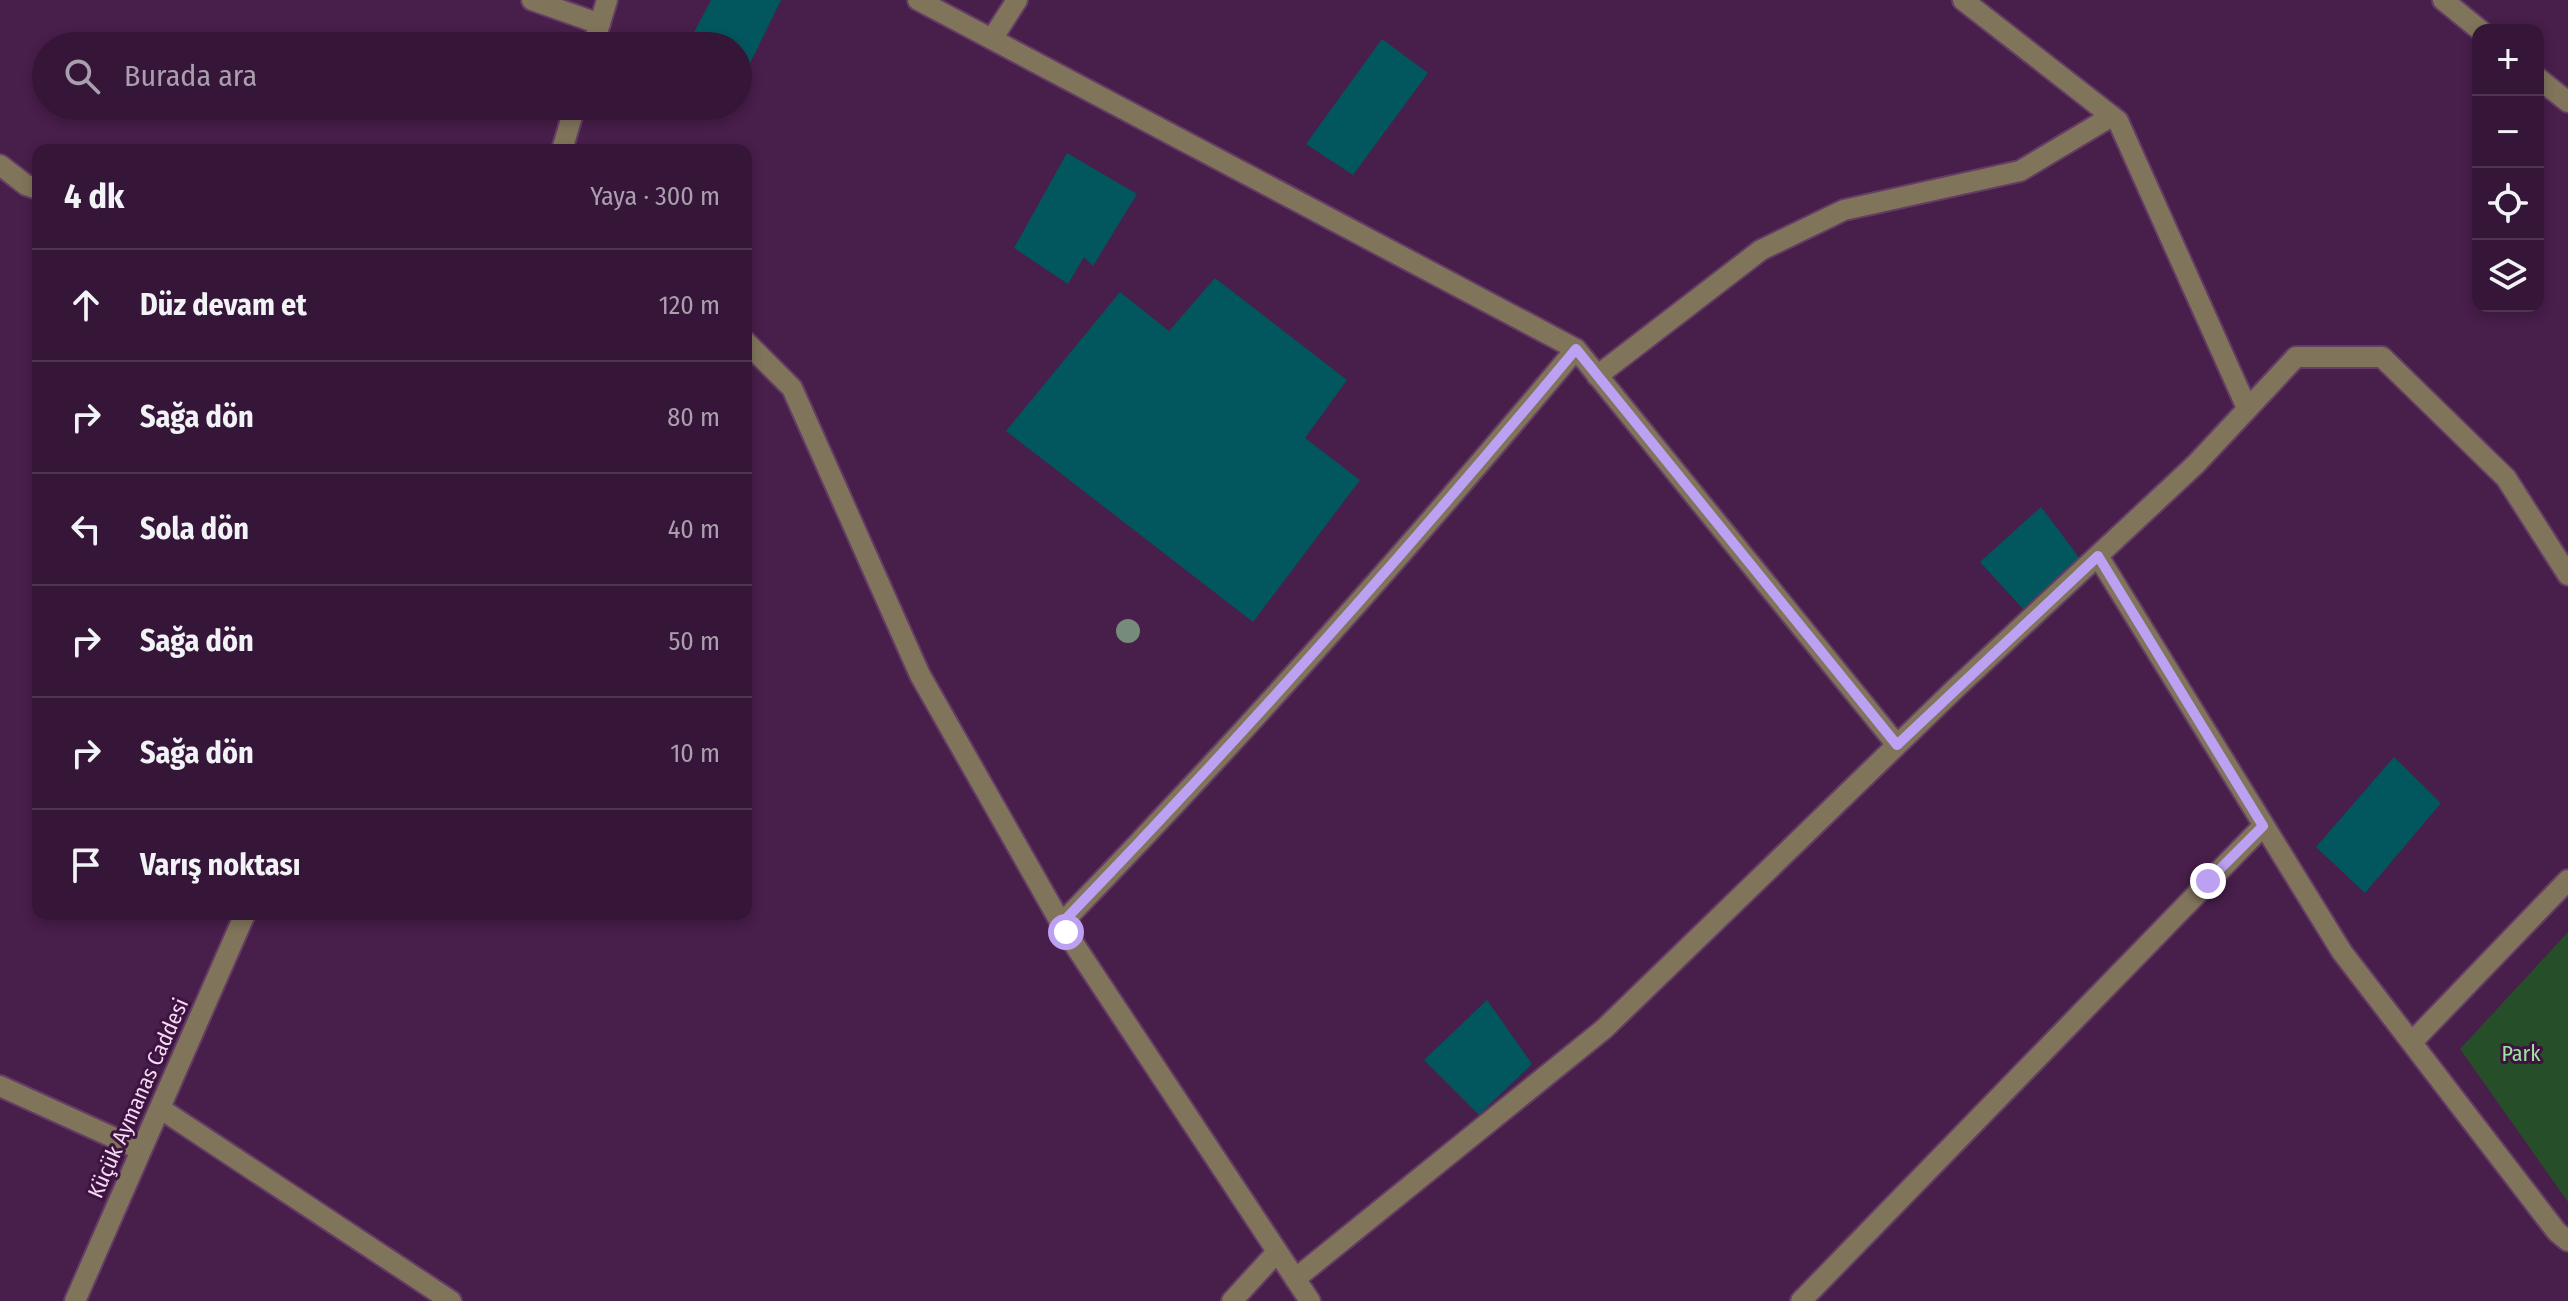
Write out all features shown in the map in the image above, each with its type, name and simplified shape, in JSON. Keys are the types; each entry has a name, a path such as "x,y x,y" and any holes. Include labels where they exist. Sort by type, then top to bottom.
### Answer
{"street":[{"path":"532,0 600,24"},
{"path":"597,32 607,0"},
{"path":"918,0 1576,349 1897,745"},
{"path":"992,39 1017,0"},
{"path":"1963,0 2118,121 2247,408"},
{"path":"2443,0 2473,24"},
{"path":"2544,83 2568,102"},
{"path":"1597,376 1761,250 1844,210 2020,171 2112,116"},
{"path":"564,144 571,120"},
{"path":"0,165 32,187"},
{"path":"752,348 792,388 920,675 1061,924 1310,1301"},
{"path":"1061,924 1240,737 1441,510 1576,349"},
{"path":"1295,1279 1604,1029 1897,745 2196,464 2296,357 2382,357 2506,478 2568,575"},
{"path":"2098,556 2342,952 2557,1232 2568,1241"},
{"path":"1801,1301 2263,826"},
{"path":"2412,1042 2568,880"},
{"name":"Küçük Aymanas Caddesi","path":"75,1301 242,920"},
{"path":"0,1086 141,1150"},
{"path":"161,1109 451,1301"},
{"path":"1232,1301 1277,1252"}],"green space":[{"name":"Park","path":"2568,932 2568,1202 2460,1049"}],"building":[{"path":"711,0 781,0 752,59 752,32 694,32"},
{"path":"1382,39 1428,73 1353,175 1306,144"},
{"path":"1067,153 1137,194 1093,266 1084,257 1068,284 1014,248"},
{"path":"1215,278 1347,380 1305,438 1360,480 1253,622 1006,431 1120,292 1169,331"},
{"path":"2041,507 2081,560 2023,609 1980,562"},
{"path":"2394,757 2441,803 2365,893 2316,847"},
{"path":"1487,1000 1532,1064 1479,1115 1424,1060"}],"route":[{"path":"1066,932 1061,924 1208,772 1441,510 1576,349 1735,549 1897,745 2098,556 2263,826 2208,881"}]}
